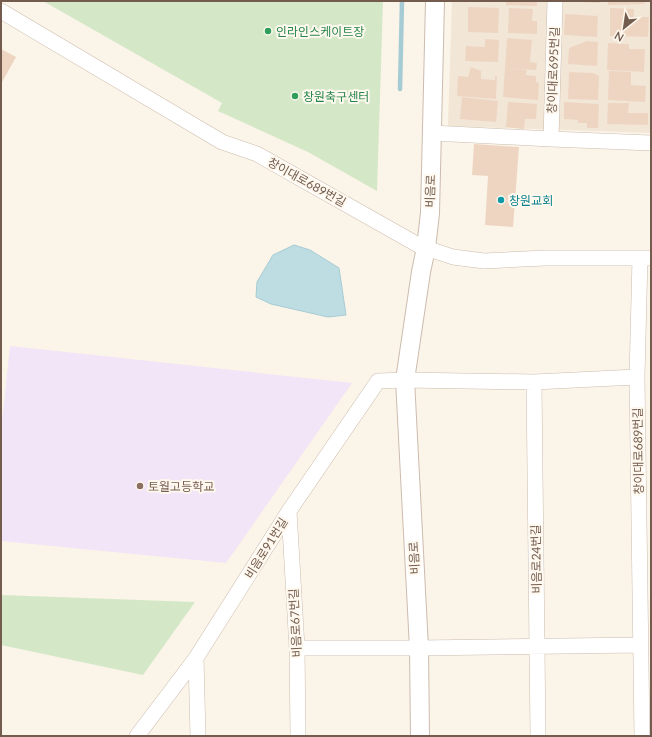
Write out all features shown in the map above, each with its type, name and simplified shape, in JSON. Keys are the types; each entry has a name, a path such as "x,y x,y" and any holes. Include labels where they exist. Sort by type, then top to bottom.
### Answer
{"street":[{"name":"비음로","path":"420,736 419,648 405,380 430,214 435,1"},
{"name":"창이대로695번길","path":"551,139 555,1"},
{"name":"창이대로689번길","path":"1,11 222,142 257,154 420,246 453,257 484,261 545,258 645,258 637,376 642,736"},
{"path":"432,133 651,143"},
{"path":"405,380 534,382 637,376"},
{"name":"비음로91번길","path":"137,736 196,658 289,511 378,381 405,380"},
{"name":"비음로24번길","path":"534,382 538,736"},
{"name":"비음로67번길","path":"289,511 297,648 298,736"},
{"path":"297,648 419,648 641,644"},
{"path":"196,658 198,736"}],"shaded area":[{"path":"452,1 651,1 651,133 448,126"},
{"name":"토월고등학교","path":"10,346 352,383 226,563 1,541 1,432"}],"green space":[{"name":"창원축구센터","path":"43,1 383,1 377,191 308,152 218,111 222,103"},
{"path":"1,595 195,602 143,675 1,645"}],"water":[{"path":"294,245 310,250 339,268 346,315 328,317 271,304 256,297 257,282 273,255"}],"building":[{"path":"506,1 537,1 537,6 506,5"},
{"path":"600,1 600,3 580,2"},
{"path":"608,1 644,1 645,4 608,5"},
{"path":"468,7 499,8 498,33 468,32"},
{"path":"509,8 533,9 532,21 537,21 537,34 508,33"},
{"path":"610,8 634,9 634,17 649,17 648,37 610,36"},
{"path":"565,14 598,16 597,37 564,35"},
{"path":"507,38 532,40 530,62 537,63 536,70 505,68"},
{"path":"485,39 499,40 498,62 465,61 466,46 485,47"},
{"path":"587,41 598,42 597,66 568,64 569,48"},
{"path":"608,43 629,44 629,49 645,49 644,72 607,70"},
{"path":"1,49 16,57 1,84"},
{"path":"471,67 481,71 481,79 495,80 495,76 497,76 496,99 457,96 458,76 468,77"},
{"path":"505,68 527,70 526,75 536,76 536,82 539,83 538,100 503,97"},
{"path":"609,71 631,72 631,85 646,86 645,102 608,100"},
{"path":"569,72 593,73 599,76 598,100 568,99"},
{"path":"462,97 498,101 496,122 460,119"},
{"path":"508,102 537,104 536,119 525,119 524,129 506,127"},
{"path":"564,102 599,104 598,128 587,128 587,123 578,123 578,120 564,119"},
{"path":"608,103 629,103 628,113 648,113 648,125 607,124"},
{"name":"창원교회","path":"474,144 519,147 513,227 485,225 488,176 472,175"}],"waterway":[{"path":"400,89 402,1"}],"place":[{"name":"인라인스케이트장","path":"268,31"},
{"name":"창원축구센터","path":"295,96"},
{"name":"창원교회","path":"501,200"},
{"name":"토월고등학교","path":"140,486"}]}
